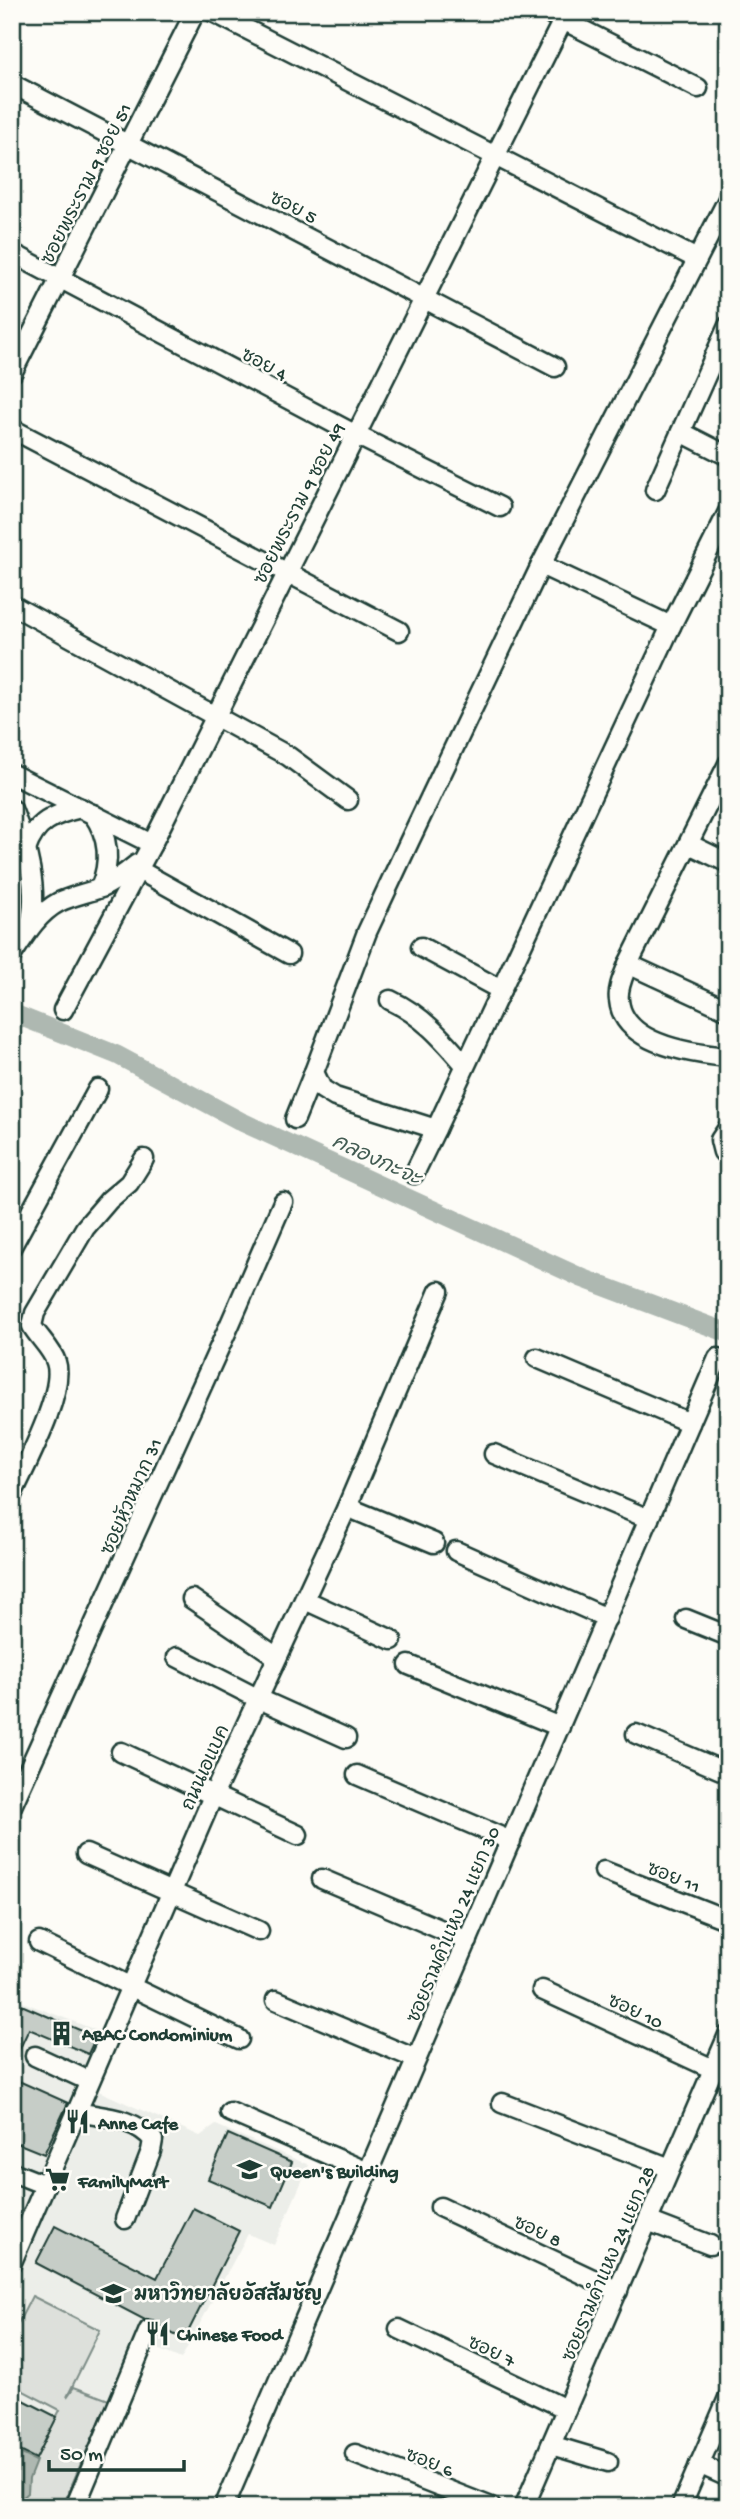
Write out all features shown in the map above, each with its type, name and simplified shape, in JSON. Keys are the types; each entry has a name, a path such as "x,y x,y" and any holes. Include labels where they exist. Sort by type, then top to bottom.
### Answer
{"street":[{"name":"ซอยพระราม 9 ซอย 51","path":"12,373 195,12"},
{"path":"213,12 697,259"},
{"path":"559,15 698,88"},
{"name":"ซอยพระราม 9 ซอย 49","path":"63,1010 144,857 496,158 559,15"},
{"name":"ซอย 5","path":"12,84 555,366"},
{"path":"295,1119 367,932 541,565 728,199"},
{"name":"ซอย 4","path":"12,253 356,435 499,507"},
{"path":"655,489 728,326"},
{"path":"12,429 399,631"},
{"path":"681,432 728,456"},
{"path":"414,1174 671,626 728,512"},
{"path":"541,565 671,626"},
{"path":"12,606 288,756 348,800"},
{"path":"728,764 628,964 618,1001 634,1028 652,1041 671,1048 728,1057"},
{"path":"12,774 87,811 144,857 289,954"},
{"path":"12,809 26,850 34,901 29,929"},
{"path":"26,850 35,830 42,823 57,814 87,811"},
{"path":"87,811 102,826 106,840 107,866 100,888"},
{"path":"689,844 728,863"},
{"path":"12,954 45,912 60,902 118,879 144,857"},
{"path":"421,947 501,989"},
{"path":"628,964 728,1010"},
{"path":"390,1000 409,1009 425,1022 466,1065"},
{"path":"314,1072 322,1089 335,1097 436,1129"},
{"path":"12,1246 98,1089"},
{"path":"728,1128 720,1140 723,1152 728,1156"},
{"path":"12,1495 55,1397 59,1376 56,1361 32,1326 35,1313 85,1228 102,1207 129,1182 144,1159"},
{"name":"ซอยหัวหมาก 31","path":"12,1806 283,1202"},
{"name":"ถนนเอแบค","path":"12,2262 213,1796 347,1507 439,1291"},
{"path":"537,1358 690,1423"},
{"name":"ซอยรามคำแหง 24 แยก 30","path":"224,2507 718,1358"},
{"path":"494,1454 649,1519"},
{"path":"347,1507 434,1543"},
{"path":"456,1551 607,1618"},
{"path":"192,1599 277,1657"},
{"path":"305,1600 392,1640"},
{"path":"686,1619 728,1636"},
{"path":"177,1657 257,1698 346,1738"},
{"path":"409,1665 560,1727"},
{"path":"636,1734 728,1773"},
{"path":"121,1752 298,1835"},
{"path":"357,1775 511,1841"},
{"path":"86,1854 259,1931"},
{"name":"ซอย 11","path":"604,1871 728,1920"},
{"path":"323,1880 468,1941"},
{"path":"40,1942 239,2039"},
{"name":"ซอย 10","path":"542,1990 713,2069"},
{"path":"276,2000 416,2059"},
{"name":"ซอยรามคำแหง 24 แยก 28","path":"524,2507 728,2035"},
{"path":"35,2056 89,2081"},
{"path":"502,2103 670,2168"},
{"path":"76,2112 129,2123 145,2130 153,2140 125,2219"},
{"path":"230,2112 368,2172"},
{"path":"12,2172 45,2185"},
{"name":"ซอย 8","path":"440,2207 618,2291"},
{"path":"648,2221 710,2245"},
{"name":"ซอย 7","path":"399,2329 566,2409"},
{"path":"75,2507 149,2330"},
{"path":"681,2507 728,2398"},
{"path":"551,2445 608,2462"},
{"name":"ซอย 6","path":"355,2454 491,2507"},
{"path":"699,2464 728,2477"}],"shaded area":[{"name":"มหาวิทยาลัยอัสสัมชัญ","path":"12,1998 101,2032 94,2089 200,2136 216,2125 309,2165 274,2245 248,2234 181,2359 137,2340 66,2507 12,2507"},
{"path":"32,2296 100,2330 67,2397 74,2387 109,2400 62,2507 12,2507 12,2447 36,2458 60,2410 12,2385 12,2335"},
{"path":"12,2449 36,2461 29,2479 28,2493 12,2507"}],"building":[{"name":"ABAC Condominium","path":"12,2001 96,2037 88,2054 29,2029 12,2065"},
{"path":"12,2078 68,2103 44,2154 12,2141"},
{"name":"Queen's Building","path":"228,2134 292,2162 273,2207 208,2179"},
{"path":"193,2208 239,2231 184,2340 160,2327 154,2320 145,2320 36,2263 55,2226 157,2278"},
{"path":"12,2394 57,2417 36,2459 12,2447"}],"waterway":[{"name":"คลองกะจะ","path":"12,1013 117,1055 242,1122 582,1278 728,1333"}],"place":[{"name":"ABAC Condominium","path":"62,2033"},
{"name":"Anne Cafe","path":"78,2122"},
{"name":"Queen's Building","path":"250,2170"},
{"name":"FamilyMart","path":"58,2180"},
{"name":"มหาวิทยาลัยอัสสัมชัญ","path":"114,2293"},
{"name":"Chinese Food","path":"157,2333"}]}
